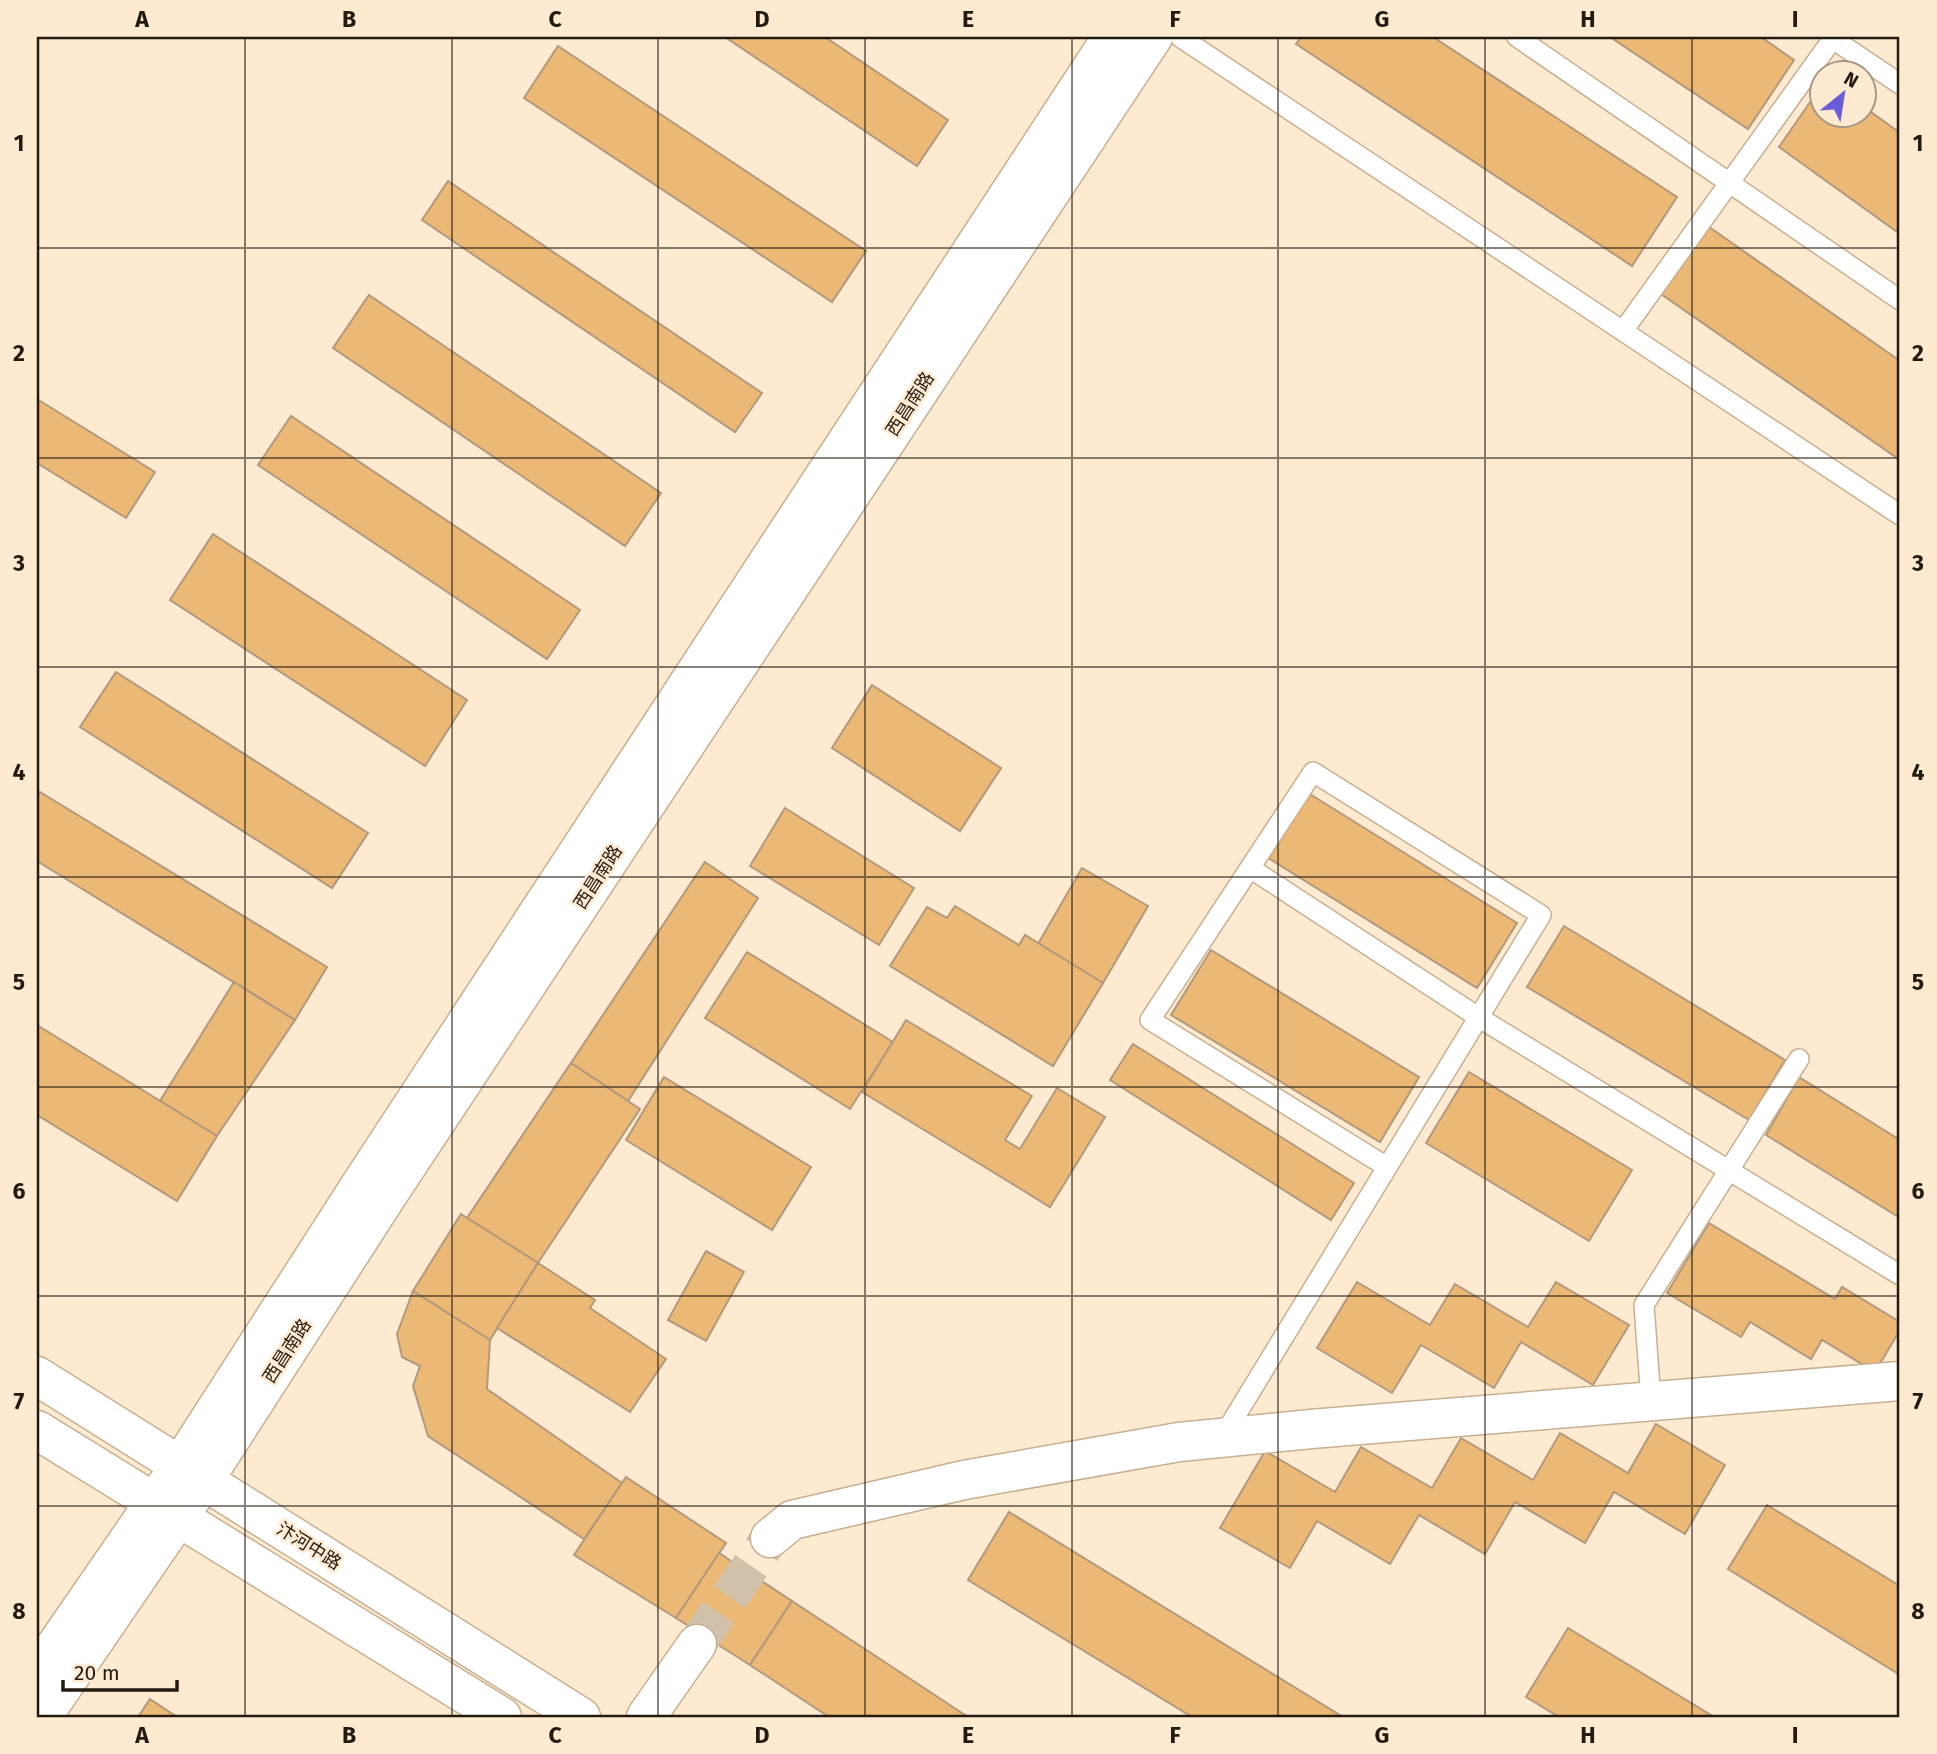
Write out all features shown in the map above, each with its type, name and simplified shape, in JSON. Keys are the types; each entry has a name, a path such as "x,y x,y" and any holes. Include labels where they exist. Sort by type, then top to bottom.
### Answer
{"street":[{"name":"西昌南路","path":"192,1472 371,1169 1112,37"},
{"name":"西昌南路","path":"37,1673 166,1509 394,1185 1153,37"},
{"name":"汴河中路","path":"37,1376 581,1717"},
{"path":"771,1538 792,1520 964,1480 1179,1442 1900,1381"},
{"path":"37,1430 502,1717"},
{"name":"西昌南路","path":"42,1717 166,1509"},
{"path":"646,1717 697,1644"}],"lane":[{"path":"1180,37 1900,515"},
{"path":"1517,37 1900,300"},
{"path":"1623,331 1832,37 1900,84"},
{"path":"1222,1438 1541,915 1313,772 1150,1020 1387,1167"},
{"path":"1250,868 1478,1017 1900,1275"},
{"path":"1651,1401 1644,1305 1799,1059"}],"building":[{"path":"725,37 825,37 948,120 917,166"},
{"path":"1301,37 1433,37 1677,197 1632,266 1296,44"},
{"path":"1610,37 1761,37 1794,60 1748,129"},
{"path":"558,46 866,251 832,302 524,98"},
{"path":"1808,105 1808,130 1878,130 1878,117 1900,133 1900,234 1779,147"},
{"path":"448,181 762,393 735,432 422,220"},
{"path":"1705,224 1900,361 1900,460 1658,292"},
{"path":"369,295 661,493 625,546 333,348"},
{"path":"37,399 155,472 126,518 37,463"},
{"path":"291,416 580,610 547,659 258,465"},
{"path":"213,534 467,700 425,766 170,600"},
{"path":"116,672 368,833 332,888 80,727"},
{"path":"872,685 1001,768 960,831 832,748"},
{"path":"1305,791 1517,923 1477,988 1265,856"},
{"path":"40,792 327,967 295,1020 37,861 37,797"},
{"path":"785,808 914,888 879,945 750,866"},
{"path":"705,862 758,898 628,1101 571,1063"},
{"path":"1082,868 1148,906 1103,983 1038,944"},
{"path":"955,906 1019,945 1025,935 1103,983 1053,1066 890,966 927,907 947,918"},
{"path":"1564,926 1785,1060 1749,1120 1527,987"},
{"path":"1211,950 1419,1077 1380,1142 1171,1015"},
{"path":"747,952 893,1042 850,1109 705,1018"},
{"path":"234,982 295,1020 217,1136 160,1101"},
{"path":"906,1020 1032,1096 1005,1140 1020,1149 1057,1088 1105,1117 1050,1207 862,1092"},
{"path":"37,1025 217,1136 177,1201 37,1115"},
{"path":"1133,1044 1354,1183 1331,1220 1110,1080"},
{"path":"571,1063 640,1109 538,1263 467,1218"},
{"path":"1469,1072 1632,1170 1589,1241 1426,1143"},
{"path":"664,1077 811,1167 772,1230 626,1140"},
{"path":"1799,1077 1900,1140 1900,1218 1766,1135"},
{"path":"461,1214 538,1263 490,1340 413,1291"},
{"path":"1709,1223 1835,1299 1842,1287 1900,1322 1900,1330 1875,1372 1822,1340 1811,1359 1750,1322 1741,1337 1667,1293"},
{"path":"706,1251 744,1272 706,1341 668,1320"},
{"path":"538,1263 595,1300 590,1308 666,1359 630,1412 497,1328"},
{"path":"1357,1282 1430,1325 1455,1284 1528,1327 1556,1282 1629,1325 1593,1385 1521,1342 1494,1388 1421,1345 1392,1393 1317,1348"},
{"path":"413,1291 490,1340 487,1389 622,1483 584,1539 428,1436 413,1386 420,1366 402,1357 397,1334"},
{"path":"1656,1424 1725,1465 1685,1534 1614,1492 1585,1543 1515,1502 1485,1554 1419,1515 1390,1564 1317,1521 1290,1568 1220,1528 1265,1451 1335,1492 1361,1447 1432,1488 1461,1438 1533,1480 1560,1433 1628,1473"},
{"path":"626,1477 726,1543 676,1618 574,1555"},
{"path":"1767,1505 1900,1586 1900,1675 1728,1569"},
{"path":"1009,1512 1343,1717 1192,1717 968,1580"},
{"path":"719,1553 792,1601 750,1665 676,1618"},
{"path":"792,1601 968,1717 829,1717 750,1665"},
{"path":"1568,1628 1714,1717 1559,1717 1526,1697"},
{"path":"150,1699 177,1717 138,1717"}],"tunnel":[{"path":"697,1644 770,1538"}]}
